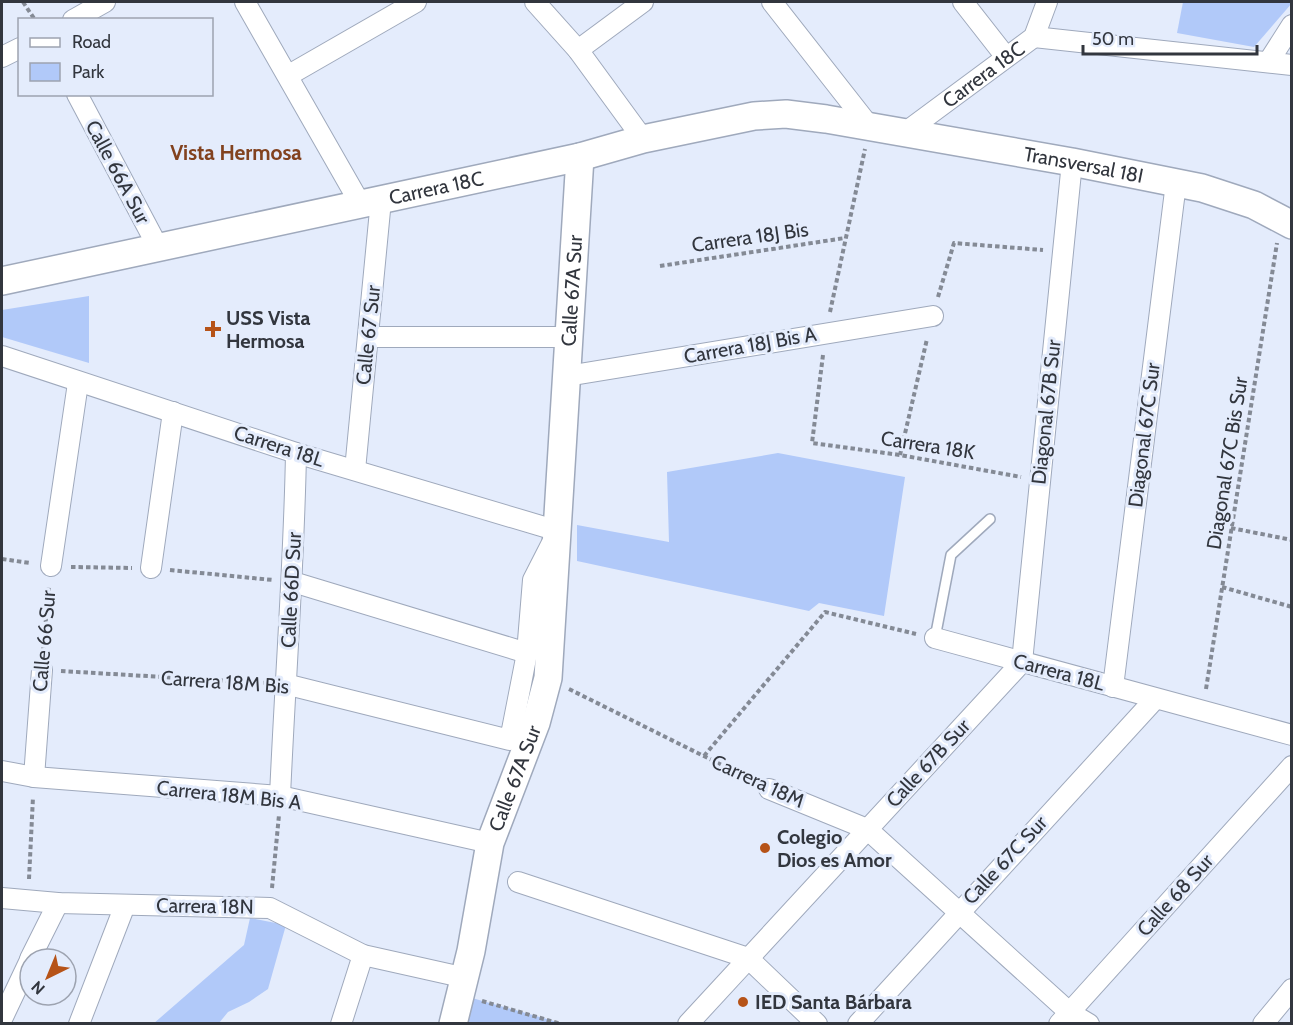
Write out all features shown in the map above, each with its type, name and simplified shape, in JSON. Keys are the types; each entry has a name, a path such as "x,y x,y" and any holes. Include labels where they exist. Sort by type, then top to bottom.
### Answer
{"street":[{"path":"77,18 105,2"},
{"path":"245,2 371,202"},
{"path":"289,75 416,2"},
{"path":"535,2 578,50 644,139"},
{"path":"578,50 643,2"},
{"path":"772,2 870,127"},
{"path":"963,2 1006,57"},
{"name":"Carrera 18C","path":"903,134 1034,38 1047,2"},
{"path":"1269,62 1292,25"},
{"path":"1034,38 1292,65"},
{"path":"2,57 18,49"},
{"name":"Calle 66A Sur","path":"78,96 159,249"},
{"name":"Carrera 18C","path":"2,281 580,157 644,139 770,114 826,118 870,127"},
{"name":"Transversal 18I","path":"870,127 1176,183 1229,196 1286,222"},
{"name":"Calle 67A Sur","path":"453,1023 464,986 490,843 536,723 548,678 580,157"},
{"name":"Diagonal 67B Sur","path":"1022,662 1071,162"},
{"name":"Diagonal 67C Sur","path":"1113,687 1176,183"},
{"name":"Calle 67 Sur","path":"355,470 369,337 371,202"},
{"name":"Carrera 18J Bis A","path":"567,376 933,316"},
{"path":"369,337 569,337"},
{"name":"Carrera 18L","path":"2,356 78,383 296,453 558,531"},
{"name":"Calle 66 Sur","path":"51,566 78,383"},
{"path":"151,568 173,412"},
{"name":"Calle 66D Sur","path":"280,796 285,684 293,582 296,453"},
{"name":"Calle 67A Sur","path":"510,740 526,653 533,580 558,531"},
{"path":"293,582 526,653"},
{"name":"Carrera 18L","path":"934,638 1292,735"},
{"name":"Calle 67B Sur","path":"688,1023 1022,662"},
{"name":"Calle 66 Sur","path":"34,777 42,670"},
{"name":"Carrera 18M Bis","path":"285,684 510,740"},
{"name":"Calle 67C Sur","path":"858,1023 1155,699"},
{"name":"Calle 68 Sur","path":"1064,1018 1292,766"},
{"name":"Carrera 18M Bis A","path":"2,771 34,777 280,796 490,843"},
{"name":"Carrera 18M","path":"769,789 867,829 958,912 1064,1018 1089,1023"},
{"path":"518,882 748,958 817,1023"},
{"name":"Carrera 18N","path":"2,898 58,903 270,908 363,955 464,986"},
{"path":"36,947 58,903"},
{"path":"79,1023 125,905"},
{"path":"341,1023 363,955"},
{"path":"2,1019 18,985"},
{"path":"1263,1023 1292,989"}],"lane":[{"path":"934,638 951,555 990,519"}],"path":[{"path":"23,2 34,18"},
{"path":"826,332 870,127"},
{"name":"Diagonal 67C Bis Sur","path":"1202,711 1286,222"},
{"name":"Carrera 18J Bis","path":"660,266 845,238"},
{"path":"900,455 933,316 954,243 1062,252"},
{"name":"Carrera 18K","path":"826,332 812,443 900,455 1040,480"},
{"path":"1232,528 1292,540"},
{"path":"2,559 51,566"},
{"name":"Calle 66 Sur","path":"42,670 51,566"},
{"path":"1222,587 1292,608"},
{"path":"705,756 825,612 934,638"},
{"name":"Carrera 18M Bis","path":"42,670 285,684"},
{"name":"Carrera 18M","path":"548,678 769,789"},
{"path":"28,901 34,777"},
{"path":"270,908 280,796"},
{"path":"464,986 561,1023"}],"green space":[{"path":"1183,2 1292,3 1254,47 1177,33"},
{"path":"89,296 89,363 2,337 2,310"},
{"path":"778,453 905,477 884,616 819,603 809,611 577,561 577,525 669,542 667,472"},
{"path":"250,918 286,925 268,989 228,1012 219,1023 153,1024 244,945"},
{"path":"472,998 561,1023 465,1024"}],"place":[{"name":"USS Vista Hermosa","path":"213,329"},
{"name":"Colegio Dios es Amor","path":"765,848"},
{"name":"IED Santa Bárbara","path":"743,1002"}],"district":[{"name":"Vista Hermosa","path":"236,152"}]}
